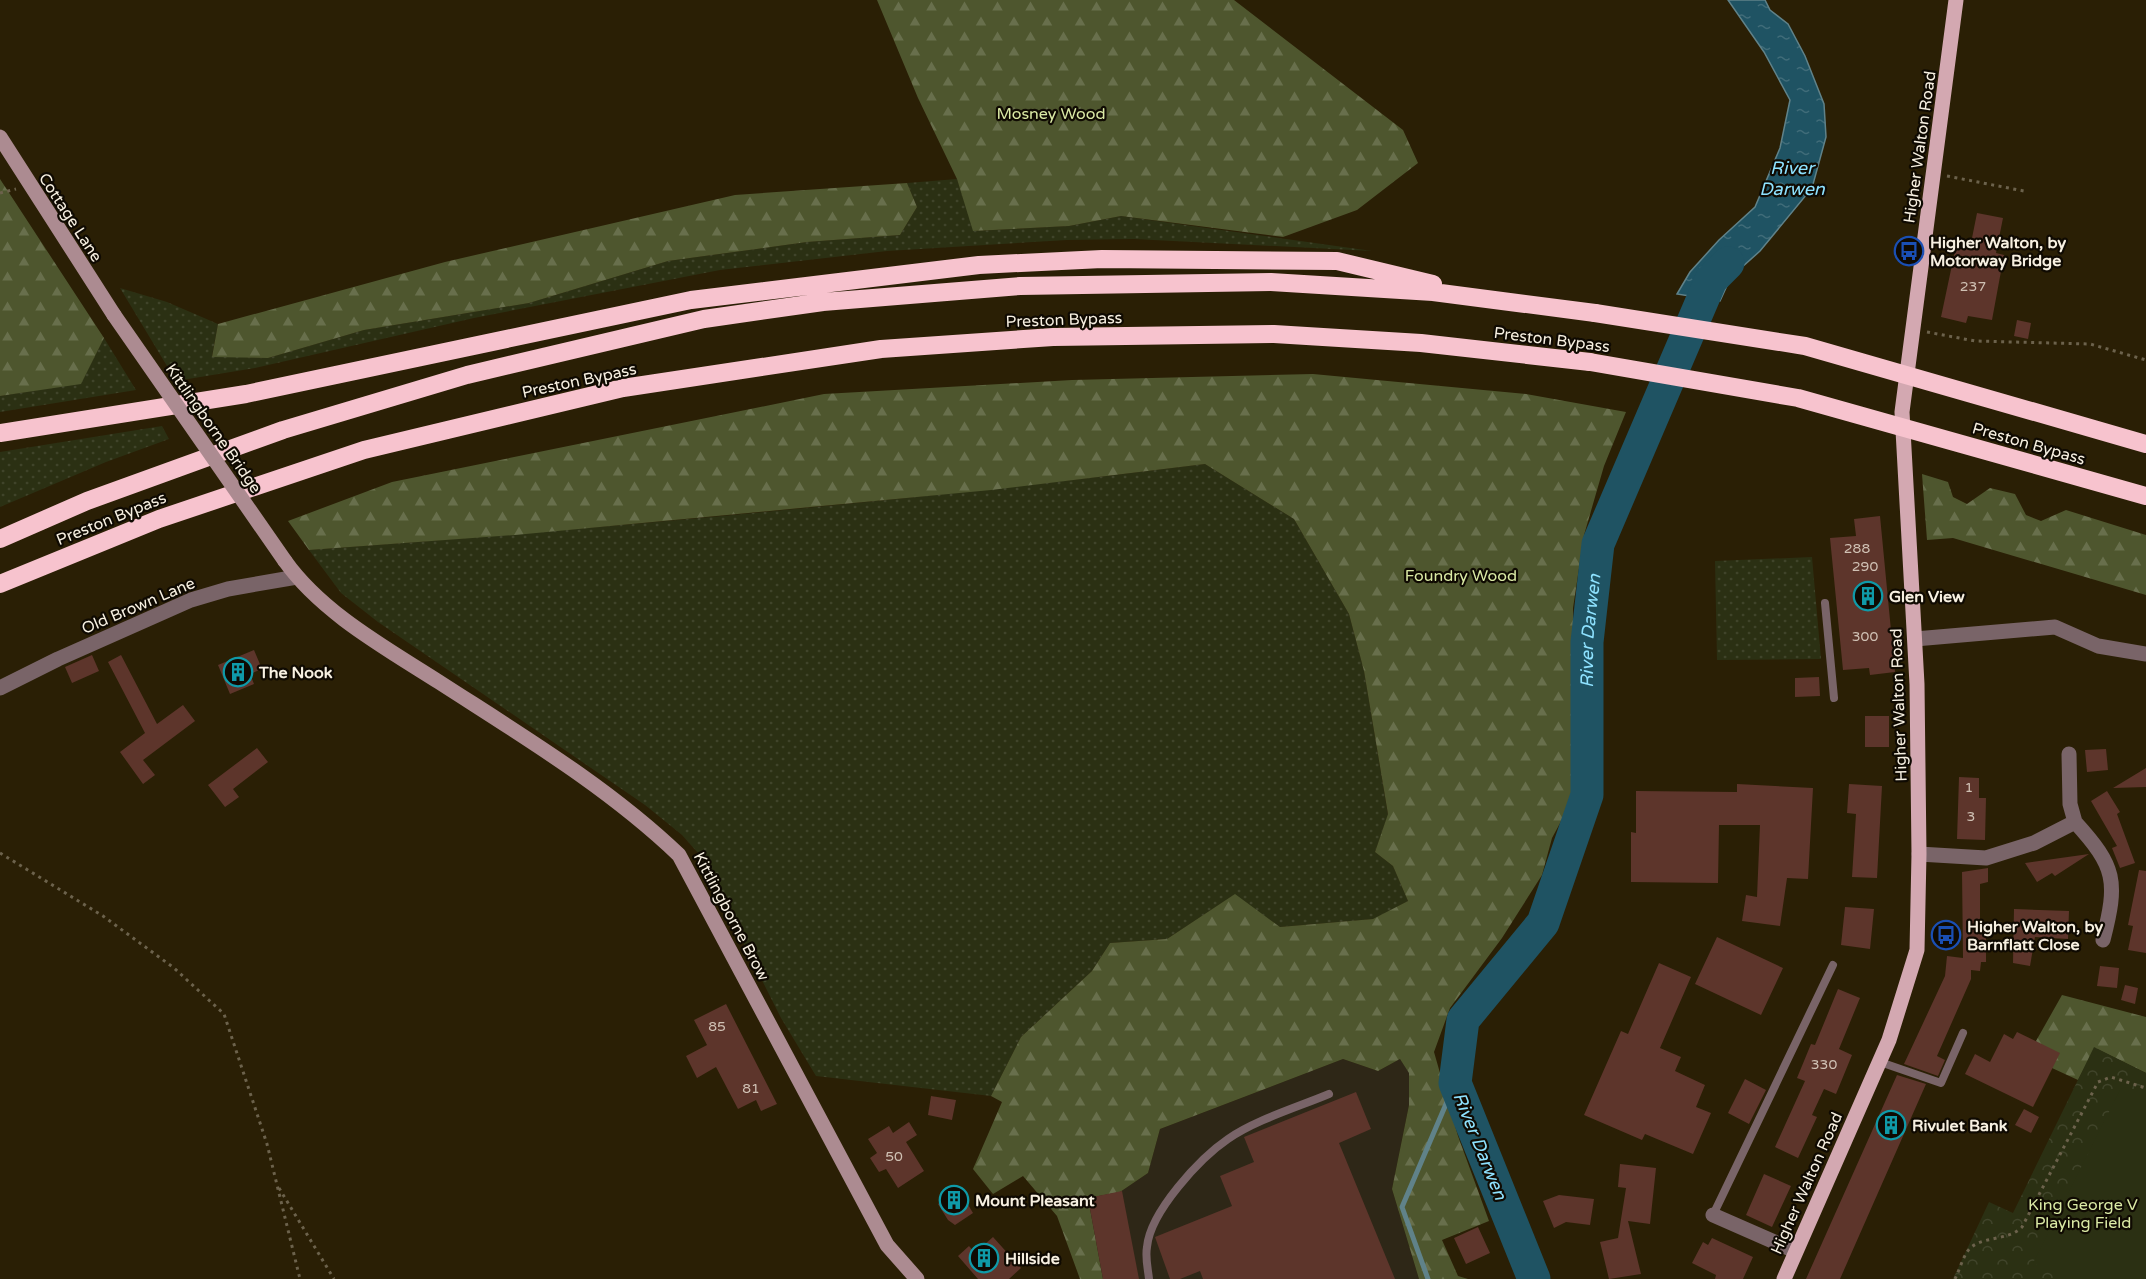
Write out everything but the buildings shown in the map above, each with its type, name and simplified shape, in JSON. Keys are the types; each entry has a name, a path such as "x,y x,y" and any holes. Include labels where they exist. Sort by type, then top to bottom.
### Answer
{"highway":[{"path":"0,433 246,394 692,300 979,265 1102,259 1337,261 1517,303"},
{"name":"Preston Bypass","path":"0,539 87,501 283,430 467,375 704,319 823,302 1020,286 1271,282 1433,292 1595,313 1805,346 2146,444"},
{"name":"Preston Bypass","path":"0,584 159,519 364,450 623,388 881,349 1053,337 1274,334 1421,343 1590,362 1797,398 2146,496"}],"main road":[{"name":"Higher Walton Road","path":"1784,1279 1880,1062 1904,998 1917,950 1919,854 1915,639 1902,412 1911,329 1956,0"}],"street":[{"name":"Cottage Lane","path":"0,137 114,315"},
{"name":"Kittlingborne Bridge","path":"114,315 297,577"},
{"name":"Old Brown Lane","path":"0,688 79,649 191,600 228,589 297,577"},
{"name":"Kittlingborne Brow","path":"297,577 352,625 603,792 655,832 679,855 887,1245 917,1279"},
{"path":"1915,639 2055,627 2098,646 2146,654"},
{"path":"2069,754 2070,804 2075,822 2098,847 2112,877 2112,907 2103,940"},
{"path":"1919,854 1986,858 2034,843 2075,822"},
{"path":"1713,1215 1796,1251"}],"lane":[{"path":"1825,603 1834,698"},
{"path":"1713,1215 1833,965"},
{"path":"1880,1062 1941,1083 1963,1033"},
{"path":"1149,1279 1146,1245 1155,1224 1170,1200 1193,1172 1229,1138 1329,1094"}],"path":[{"path":"1934,173 2024,191"},
{"path":"1911,329 1975,341 2090,344 2146,360"},
{"path":"0,853 103,916 174,968 224,1014 251,1093 277,1183 300,1279"},
{"path":"1955,1279 1968,1250 1986,1241 2014,1236 2022,1227 2098,1082 2111,1077 2146,1088"},
{"path":"277,1183 334,1279"}],"shaded area":[{"path":"1343,1059 1378,1071 1400,1059 1409,1072 1409,1105 1392,1189 1419,1279 1103,1279 1088,1198 1120,1192 1148,1173 1160,1129"}],"green space":[{"name":"Mosney Wood","path":"877,0 1234,0 1403,130 1418,163 1357,210 1283,237 1121,216 1069,226 973,231 957,179 918,98"},
{"path":"0,179 104,338 81,384 0,396"},
{"path":"957,179 974,231 1069,226 1121,216 1372,251 1134,239 1067,240 887,251 720,270 474,318 255,368 176,381 120,288 167,302 218,324 212,356 268,358 364,330 529,303 668,261 807,242 900,235 917,207 907,183"},
{"path":"907,183 917,207 900,235 807,242 668,261 529,303 364,330 268,358 212,357 218,324 445,262 735,195"},
{"path":"104,338 136,390 0,412 0,396 81,383"},
{"name":"Foundry Wood","path":"1313,374 1526,394 1626,412 1604,466 1584,535 1573,608 1573,799 1552,838 1542,875 1502,938 1450,1008 1434,1052 1458,1136 1489,1221 1442,1240 1458,1276 1468,1279 1419,1279 1392,1189 1409,1105 1409,1073 1400,1059 1378,1071 1343,1059 1160,1129 1148,1173 1120,1192 1088,1198 1103,1279 1080,1279 1057,1216 1023,1176 993,1194 973,1169 1002,1102 991,1096 1021,1037 1092,971 1110,943 1167,939 1235,894 1280,927 1373,919 1408,901 1393,866 1375,852 1388,814 1364,671 1349,614 1294,519 1205,464 991,490 515,535 309,550 288,521 392,482 824,394 1072,380"},
{"path":"162,426 169,439 106,462 0,507 0,452"},
{"path":"1205,464 1294,519 1349,614 1364,671 1388,815 1375,852 1393,866 1408,901 1374,919 1280,927 1234,895 1167,939 1110,943 1092,971 1021,1037 991,1096 816,1076 781,1018 698,853 682,835 645,805 378,622 341,593 309,550 757,513"},
{"path":"1922,474 1948,482 1953,497 1967,504 1990,488 2015,494 2026,515 2041,521 2066,510 2146,535 2146,595 1953,538 1927,540"},
{"path":"1812,557 1821,659 1717,660 1715,561"},
{"path":"2062,995 2146,1017 2146,1073 2095,1048 2078,1080 2052,1068 2036,1041"},
{"name":"King George V Playing Field","path":"2094,1047 2146,1073 2146,1279 1953,1279 1989,1202 2013,1213"},
{"path":"2120,1090 2146,1103 2146,1279 2065,1279 2033,1263"}],"water":[{"name":"River Darwen","path":"1728,0 1765,0 1770,10 1788,24 1805,56 1824,104 1826,137 1812,188 1760,251 1731,277 1720,301 1677,294 1690,272 1719,240 1755,207 1780,148 1790,100 1764,52"}],"waterway":[{"name":"River Darwen","path":"1534,1279 1455,1083 1463,1020 1543,923 1587,795 1587,642 1598,544 1711,280 1728,263"},
{"path":"1428,1279 1402,1207 1455,1083"}],"place":[{"name":"Higher Walton, by Motorway Bridge","path":"1909,251"},
{"name":"Glen View","path":"1868,596"},
{"name":"The Nook","path":"238,672"},
{"name":"Higher Walton, by Barnflatt Close","path":"1946,935"},
{"name":"Rivulet Bank","path":"1891,1125"},
{"name":"Mount Pleasant","path":"954,1200"},
{"name":"Hillside","path":"984,1258"}]}
